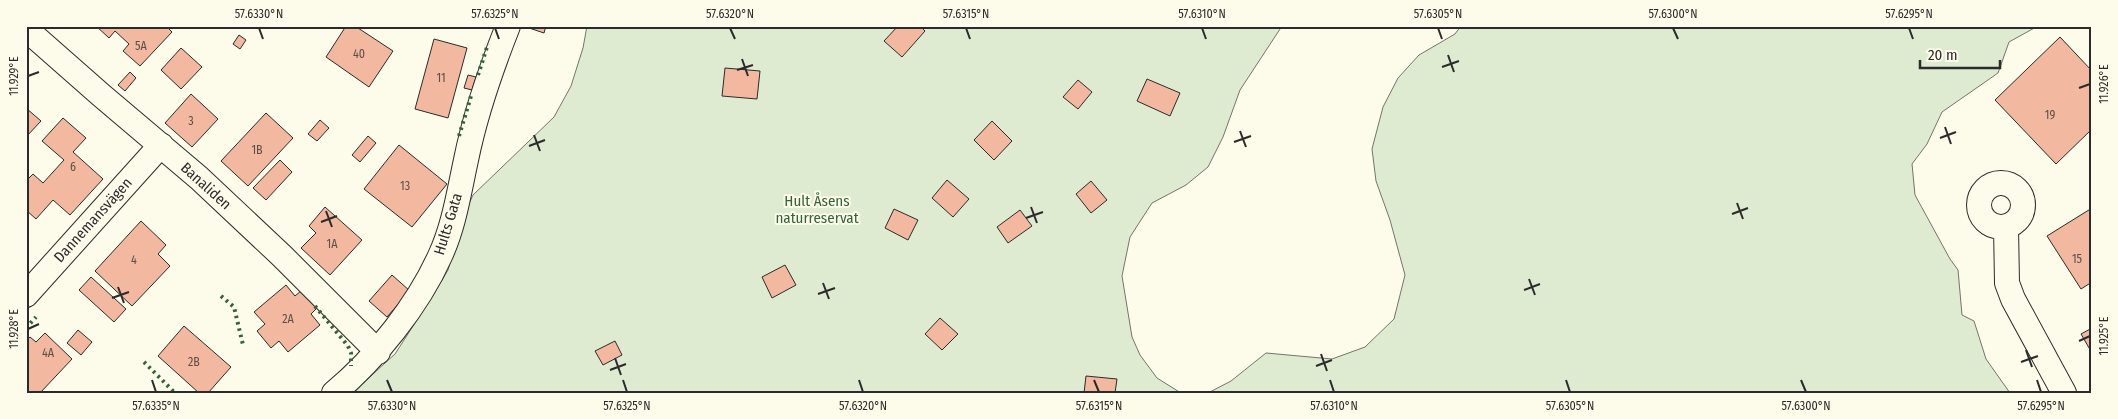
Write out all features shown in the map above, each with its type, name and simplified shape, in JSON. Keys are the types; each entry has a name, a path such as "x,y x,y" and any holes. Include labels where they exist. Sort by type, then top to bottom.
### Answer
{"street":[{"name":"Hults Gata","path":"334,393 378,352 420,291 441,254 452,220 468,150 508,26"},
{"name":"Banaliden","path":"26,29 199,178 260,234 378,352"},
{"name":"Dannemansvägen","path":"26,295 161,146"},
{"path":"2006,227 2007,284 2013,299 2064,393"}],"green space":[{"name":"Hult Åsens naturreservat","path":"587,26 1282,26 1240,90 1223,137 1208,167 1186,185 1152,203 1130,237 1122,276 1132,337 1140,355 1157,378 1181,393 352,393 395,354 435,292 448,270 466,210 473,195 554,117 571,86 583,48"},
{"path":"1461,26 2038,26 2009,42 1998,73 1942,112 1927,144 1912,164 1915,195 1958,270 1962,315 1974,321 1986,359 2010,393 1208,393 1231,381 1266,353 1332,359 1365,347 1394,319 1405,275 1390,220 1376,181 1372,149 1383,107 1398,78 1419,55 1455,34"}],"building":[{"path":"96,26 166,26 172,32 140,66 123,51 129,44 115,31 109,38"},
{"path":"346,26 355,26 393,51 369,87 326,57"},
{"path":"523,26 546,26 544,33"},
{"path":"898,26 920,26 925,31 902,57 884,41"},
{"path":"239,35 246,40 240,49 233,44"},
{"path":"2060,37 2092,71 2092,129 2056,164 1995,100"},
{"path":"434,39 467,48 448,118 415,109"},
{"path":"181,48 202,67 181,89 161,70"},
{"path":"725,68 760,71 757,99 722,96"},
{"path":"130,72 136,78 125,91 118,85"},
{"path":"468,75 476,77 472,90 464,88"},
{"path":"1147,79 1180,93 1170,116 1137,101"},
{"path":"1078,80 1092,92 1078,109 1063,97"},
{"path":"191,94 218,119 192,147 165,123"},
{"path":"26,108 41,121 26,137"},
{"path":"266,113 293,138 248,186 221,161"},
{"path":"63,118 86,138 73,152 103,179 70,215 53,200 36,219 26,210 26,181 33,174 43,183 64,160 42,141"},
{"path":"320,120 329,128 317,141 308,134"},
{"path":"992,121 1012,141 994,160 974,140"},
{"path":"368,136 376,143 360,162 352,155"},
{"path":"399,145 447,184 412,227 364,189"},
{"path":"280,160 292,172 266,200 253,188"},
{"path":"947,180 969,199 953,217 932,198"},
{"path":"1091,181 1107,200 1091,213 1076,194"},
{"path":"325,207 362,240 330,275 301,248 316,233 309,226"},
{"path":"2092,208 2092,282 2081,289 2047,236"},
{"path":"894,209 918,220 908,240 885,228"},
{"path":"1020,210 1032,226 1008,243 997,227"},
{"path":"141,221 166,245 158,254 170,266 132,306 95,271"},
{"path":"785,265 796,285 772,298 762,277"},
{"path":"392,275 410,291 387,317 369,301"},
{"path":"91,277 126,309 114,322 79,290"},
{"path":"286,285 295,296 302,290 317,308 311,314 320,325 288,352 279,341 271,348 257,331 265,324 254,312"},
{"path":"940,318 958,334 942,350 925,334"},
{"path":"184,326 231,367 208,393 199,393 158,356"},
{"path":"2092,328 2092,353 2081,334"},
{"path":"78,330 92,342 81,355 67,343"},
{"path":"45,333 72,359 40,393 26,393 26,341 30,337 36,342"},
{"path":"615,341 622,355 603,365 595,351"},
{"path":"1086,376 1117,379 1115,393 1084,393"}],"hedge":[{"path":"478,75 488,44"},
{"path":"459,136 471,96"},
{"path":"221,296 234,307 243,345"},
{"path":"315,306 348,346 351,353 351,366"},
{"path":"26,328 36,317"},
{"path":"144,362 175,393"}]}
